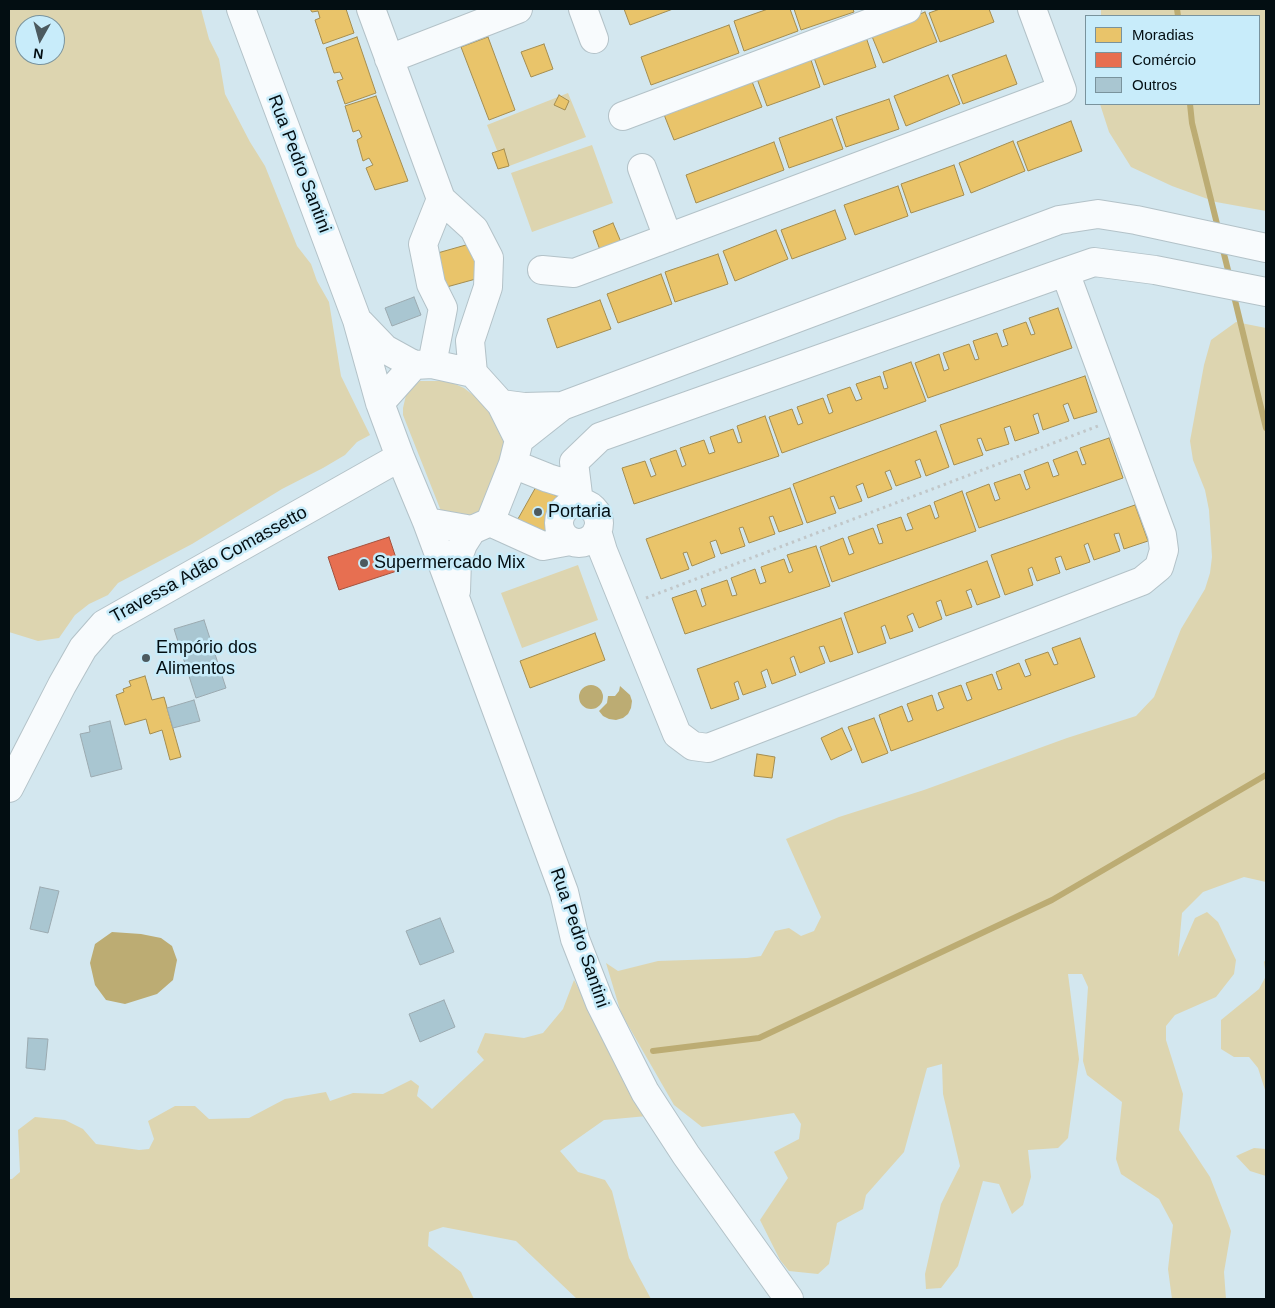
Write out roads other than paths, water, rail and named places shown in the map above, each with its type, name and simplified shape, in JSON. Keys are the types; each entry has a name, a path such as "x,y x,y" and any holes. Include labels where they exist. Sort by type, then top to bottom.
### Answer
{"street":[{"name":"Rua Pedro Santini","path":"241,9 358,320 380,403"},
{"path":"371,9 441,199 474,229 489,258 488,287 470,341 473,373 501,404 516,452 548,478 578,495 598,516 599,524 593,538 586,542 570,541 564,537 558,522 565,508 572,504 578,495 574,462 600,437 1094,262 1155,270 1266,292"},
{"path":"389,59 518,9"},
{"path":"583,9 594,39"},
{"path":"623,116 907,9"},
{"path":"542,270 574,274 1062,90 1032,9"},
{"path":"642,168 668,238"},
{"path":"441,199 423,244 431,284 443,308 423,364 380,403 400,457 427,522 481,526 543,546 570,541"},
{"path":"501,404 524,407 562,406 1059,220 1098,214 1136,220 1266,248"},
{"path":"597,531 603,551 677,734 693,746 708,748 1142,581 1159,567 1164,550 1162,535 1065,272"},
{"path":"443,308 479,312"},
{"name":"Rua Pedro Santini","path":"358,320 385,349 423,364"},
{"path":"423,364 473,373"},
{"path":"481,526 516,452 562,406"},
{"name":"Travessa Adão Comassetto","path":"9,788 83,648 104,624 400,457"},
{"name":"Rua Pedro Santini","path":"427,522 564,892 576,939 600,1004 645,1092 686,1155 789,1299"},
{"name":"Rua Pedro Santini","path":"456,600 457,560 463,544 481,526"}],"waterway":[{"path":"1177,9 1178,15"},
{"path":"1190,105 1192,123 1219,232"},
{"path":"1222,246 1230,278"},
{"path":"1233,292 1266,428"},
{"path":"653,1051 759,1038 1052,900 1266,775"}],"place":[{"name":"Portaria","path":"538,512"},
{"name":"Supermercado Mix","path":"364,563"},
{"name":"Empório dos Alimentos","path":"146,658"}]}
